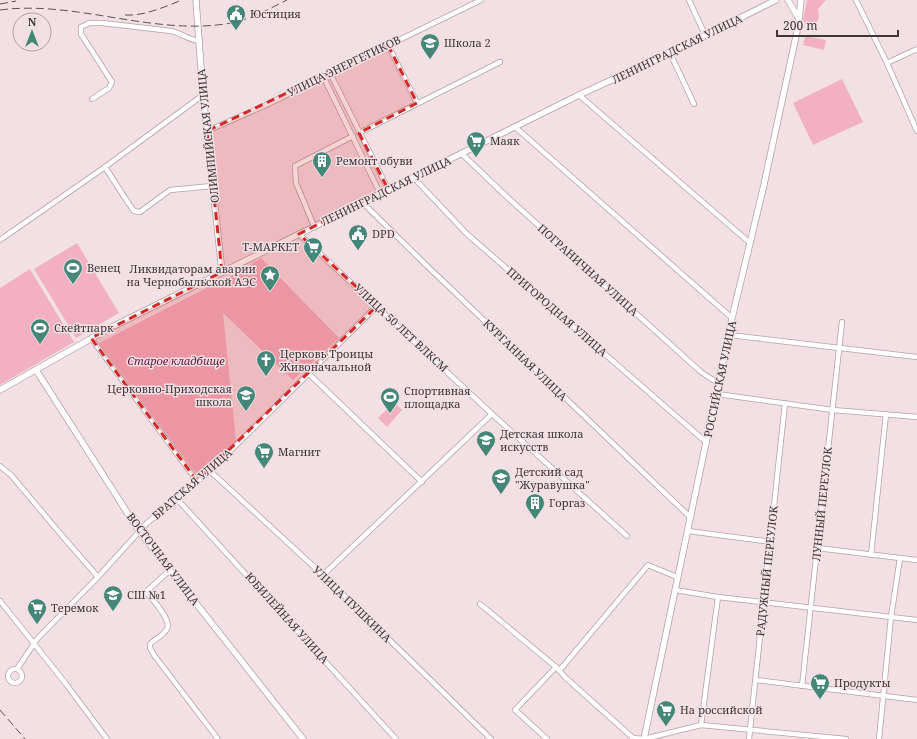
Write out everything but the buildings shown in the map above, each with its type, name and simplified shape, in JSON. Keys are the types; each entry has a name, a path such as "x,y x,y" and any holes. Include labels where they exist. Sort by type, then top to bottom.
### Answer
{"street":[{"name":"ОЛИМПИЙСКАЯ УЛИЦА","path":"196,0 203,95 222,272"},
{"name":"УЛИЦА ЭНЕРГЕТИКОВ","path":"207,131 266,105 481,0"},
{"path":"689,0 705,35"},
{"name":"ЛЕНИНГРАДСКАЯ УЛИЦА","path":"0,390 91,338 222,272 515,126 670,53 776,0"},
{"path":"788,0 799,19"},
{"name":"РОССИЙСКАЯ УЛИЦА","path":"644,739 732,318 764,181 799,19 801,0"},
{"path":"856,0 887,63 917,131"},
{"path":"92,99 109,88 112,82 81,34 81,27 89,23 102,23 171,31 178,32 188,39 200,41"},
{"path":"388,45 417,103"},
{"path":"887,63 917,49"},
{"path":"670,53 694,104"},
{"path":"359,133 500,62"},
{"path":"330,73 388,189"},
{"path":"323,76 380,193"},
{"path":"0,240 105,167 203,95"},
{"path":"579,95 750,243"},
{"path":"515,126 732,318"},
{"path":"314,226 296,183 295,166 353,136"},
{"name":"ПОГРАНИЧНАЯ УЛИЦА","path":"461,153 507,197 701,372 719,384"},
{"path":"105,167 134,211 140,212 170,190 212,186"},
{"name":"ПРИГОРОДНАЯ УЛИЦА","path":"413,177 467,234 707,443"},
{"name":"КУРГАННАЯ УЛИЦА","path":"362,202 690,517"},
{"name":"УЛИЦА 50 ЛЕТ ВЛКСМ","path":"299,234 492,414 627,536"},
{"name":"БРАТСКАЯ УЛИЦА","path":"17,669 37,639 98,577 139,531 210,471 377,306"},
{"name":"ЛУННЫЙ ПЕРЕУЛОК","path":"802,686 842,322"},
{"path":"729,335 917,357"},
{"path":"91,338 197,481"},
{"name":"ВОСТОЧНАЯ УЛИЦА","path":"36,370 139,531 303,739"},
{"path":"308,373 422,482"},
{"path":"717,394 833,410 917,417"},
{"name":"РАДУЖНЫЙ ПЕРЕУЛОК","path":"749,739 785,403"},
{"path":"323,575 492,414"},
{"path":"871,555 886,414"},
{"path":"0,466 11,475 98,577"},
{"name":"УЛИЦА ПУШКИНА","path":"210,471 323,575 491,739"},
{"name":"ЮБИЛЕЙНАЯ УЛИЦА","path":"177,498 396,739"},
{"path":"688,531 771,542"},
{"path":"817,548 917,560"},
{"path":"879,739 891,617 900,558"},
{"path":"547,739 515,710 557,669 648,565 677,578"},
{"path":"170,570 146,592 166,618 168,625 166,630 150,644 150,648 218,739"},
{"path":"675,590 763,603 917,620"},
{"path":"701,725 718,597"},
{"path":"0,601 107,739"},
{"path":"480,604 557,669 633,738 644,739 701,725 846,739"},
{"path":"756,680 917,700"}],"highlighted area":[{"path":"388,45 417,103 359,133 388,189 299,234 377,306 197,481 91,338 222,272 207,131"}],"green space":[{"path":"807,0 826,0 818,9 819,17 816,25 808,25 803,20"},
{"path":"805,36 826,40 824,50 803,45"},
{"path":"842,79 863,122 813,145 793,103"},
{"name":"Венец","path":"77,243 119,313 76,338 34,269"},
{"name":"Старое кладбище","path":"261,258 339,338 293,380 223,313 236,441 207,472 198,476 99,343 220,281 221,282"},
{"path":"30,269 74,342 0,385 0,288"},
{"name":"Спортивная площадка","path":"394,402 402,410 387,427 378,418"}],"railway":[{"path":"125,15 147,13 182,0"},
{"path":"0,10 28,8 56,10 141,22 197,26 233,23 257,15 287,0"},
{"path":"0,4 16,1"},
{"path":"0,710 25,739"}],"place":[{"name":"Юстиция","path":"236,31"},
{"name":"Школа 2","path":"430,60"},
{"name":"Маяк","path":"476,158"},
{"name":"Ремонт обуви","path":"322,178"},
{"name":"DPD","path":"358,251"},
{"name":"Т-МАРКЕТ","path":"313,264"},
{"name":"Венец","path":"73,285"},
{"name":"Ликвидаторам аварии на Чернобыльской АЭС","path":"270,292"},
{"name":"Скейтпарк","path":"40,345"},
{"name":"Церковь Троицы Живоначальной","path":"266,377"},
{"name":"Церковно-Приходская школа","path":"246,412"},
{"name":"Спортивная площадка","path":"390,414"},
{"name":"Детская школа искусств","path":"486,457"},
{"name":"Магнит","path":"264,469"},
{"name":"Детский сад \"Журавушка\"","path":"501,495"},
{"name":"Горгаз","path":"535,520"},
{"name":"СШ №1","path":"113,612"},
{"name":"Теремок","path":"37,625"},
{"name":"Продукты","path":"820,700"},
{"name":"На российской","path":"666,727"}]}
